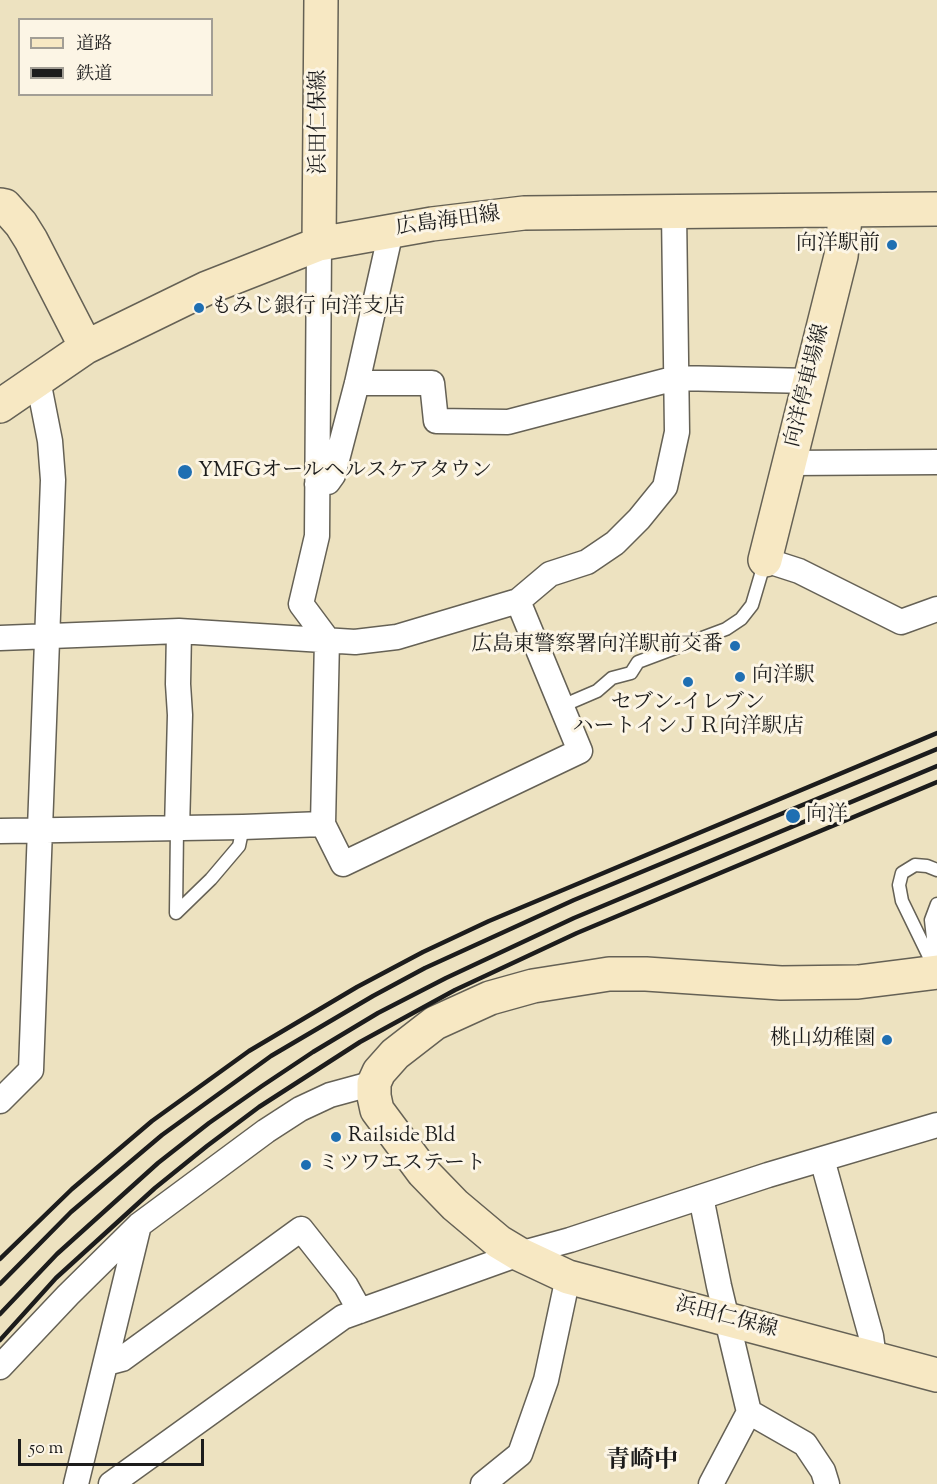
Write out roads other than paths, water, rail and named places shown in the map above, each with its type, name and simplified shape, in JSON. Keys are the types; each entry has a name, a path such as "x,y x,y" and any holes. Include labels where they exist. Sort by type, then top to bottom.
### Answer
{"main road":[{"name":"浜田仁保線","path":"319,244 321,0"},
{"path":"0,205 5,206 21,224 31,240 86,347"},
{"name":"広島海田線","path":"0,406 86,347 207,288 319,244 432,224 524,213 937,209"},
{"name":"向洋停車場線","path":"765,560 841,256 846,210"},
{"path":"374,1083 379,1072 395,1054 435,1023 490,998 533,986 609,974 646,974 781,983 858,982 937,972"},
{"name":"浜田仁保線","path":"374,1083 377,1110 423,1172 455,1205 499,1242 519,1254 567,1277 937,1375"}],"street":[{"path":"0,638 179,632 355,642 397,637 518,601 550,574 587,562 615,543 639,519 665,487 676,432 674,212"},
{"path":"317,484 328,482 333,475 357,383 391,231"},
{"path":"319,244 317,536 301,604 327,639 322,824 343,864 580,752 518,601"},
{"path":"357,383 432,384 436,421 508,422 676,378 810,381"},
{"path":"0,1101 31,1070 53,480 50,441 38,380"},
{"path":"789,464 937,462"},
{"path":"765,560 799,571 901,622 937,609"},
{"path":"177,829 180,715 179,632"},
{"path":"0,831 177,829 322,824"},
{"path":"0,1367 65,1292 140,1225 266,1131 300,1110 330,1095 374,1083"},
{"path":"111,1484 343,1317 519,1254 937,1125"},
{"path":"822,1160 871,1336 874,1358"},
{"path":"701,1197 749,1412 711,1484"},
{"path":"76,1484 140,1225"},
{"path":"107,1363 122,1359 301,1229 346,1286 360,1311"},
{"path":"483,1484 520,1454 546,1380 567,1277"},
{"path":"749,1412 805,1444 823,1471 827,1484"}],"lane":[{"path":"562,706 597,691 612,678 631,673 639,662 726,628 741,619 752,605 765,560"},
{"path":"177,829 176,913 211,879 239,846 243,827"},
{"path":"937,870 927,866 915,866 902,873 898,885 902,901 937,972"},
{"path":"937,904 931,920 937,972"}],"railway":[{"path":"0,1259 72,1189 152,1121 249,1051 357,987 489,921 937,733"},
{"path":"0,1284 71,1212 162,1135 271,1056 373,996 425,968 574,900 937,749"},
{"path":"0,1314 57,1254 158,1163 209,1123 262,1086 378,1013 446,978 574,918 937,766"},
{"path":"0,1340 56,1278 155,1188 259,1107 360,1042 455,990 577,933 937,782"}],"place":[{"name":"向洋駅前","path":"892,245"},
{"name":"もみじ銀行 向洋支店","path":"199,308"},
{"name":"YMFGオールヘルスケアタウン","path":"185,472"},
{"name":"広島東警察署向洋駅前交番","path":"735,646"},
{"name":"向洋駅","path":"740,677"},
{"name":"セブン-イレブン ハートインＪＲ向洋駅店","path":"688,682"},
{"name":"向洋","path":"793,816"},
{"name":"桃山幼稚園","path":"887,1040"},
{"name":"Railside Bld","path":"336,1137"},
{"name":"ミツワエステート","path":"306,1165"}],"district":[{"name":"青崎中","path":"642,1463"}]}
